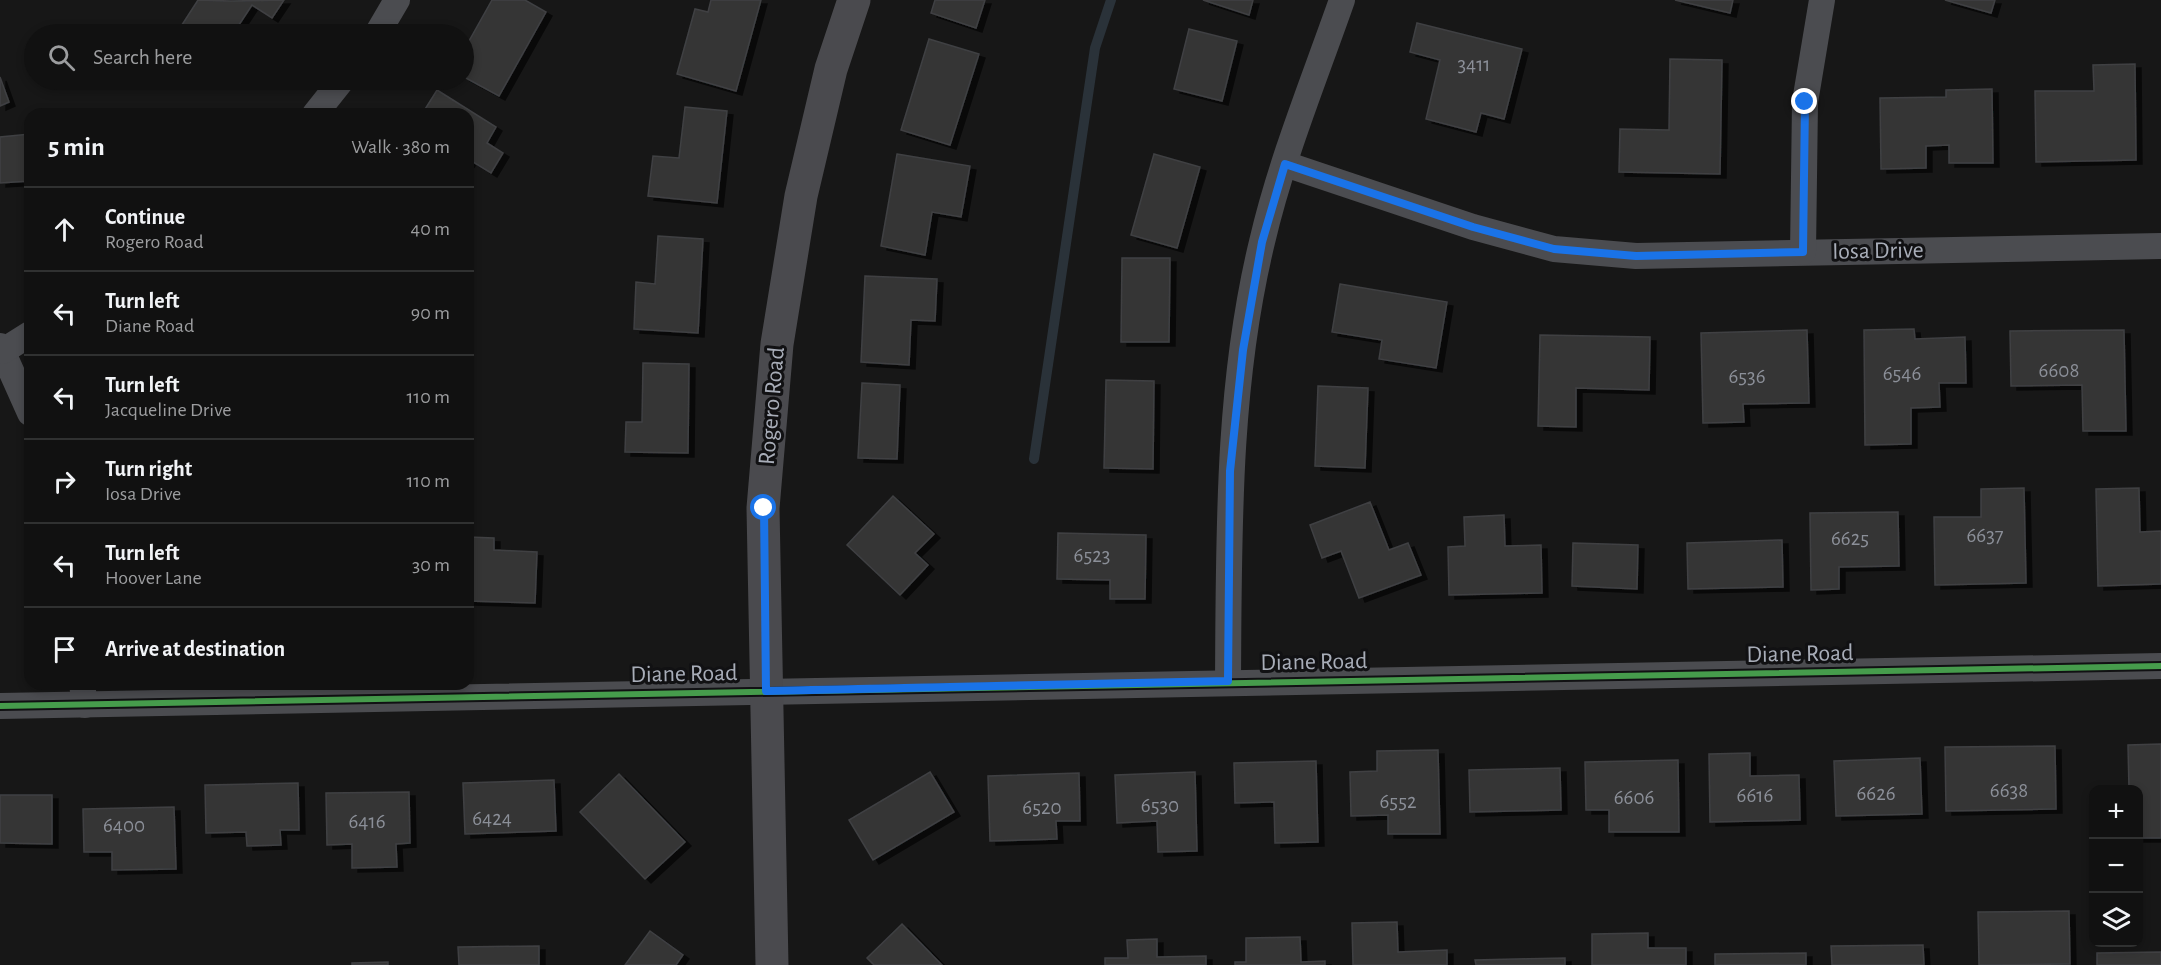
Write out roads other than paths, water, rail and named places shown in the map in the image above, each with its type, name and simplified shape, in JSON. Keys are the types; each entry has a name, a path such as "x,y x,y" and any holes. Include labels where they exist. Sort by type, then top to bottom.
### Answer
{"street":[{"path":"384,24 398,0"},
{"name":"Rogero Road","path":"772,965 764,508 777,344 801,196 831,69 854,0"},
{"path":"1228,681 1231,460 1243,350 1262,242 1285,164 1342,0"},
{"path":"1803,252 1805,102 1822,0"},
{"path":"320,108 334,90"},
{"name":"Iosa Drive","path":"1285,164 1473,227 1554,249 1636,256 2161,246"},
{"path":"24,337 1,349 24,400"},
{"name":"Diane Road","path":"0,706 83,694 766,691 2161,666"}],"waterway":[{"path":"1034,459 1095,48 1111,0"}]}
